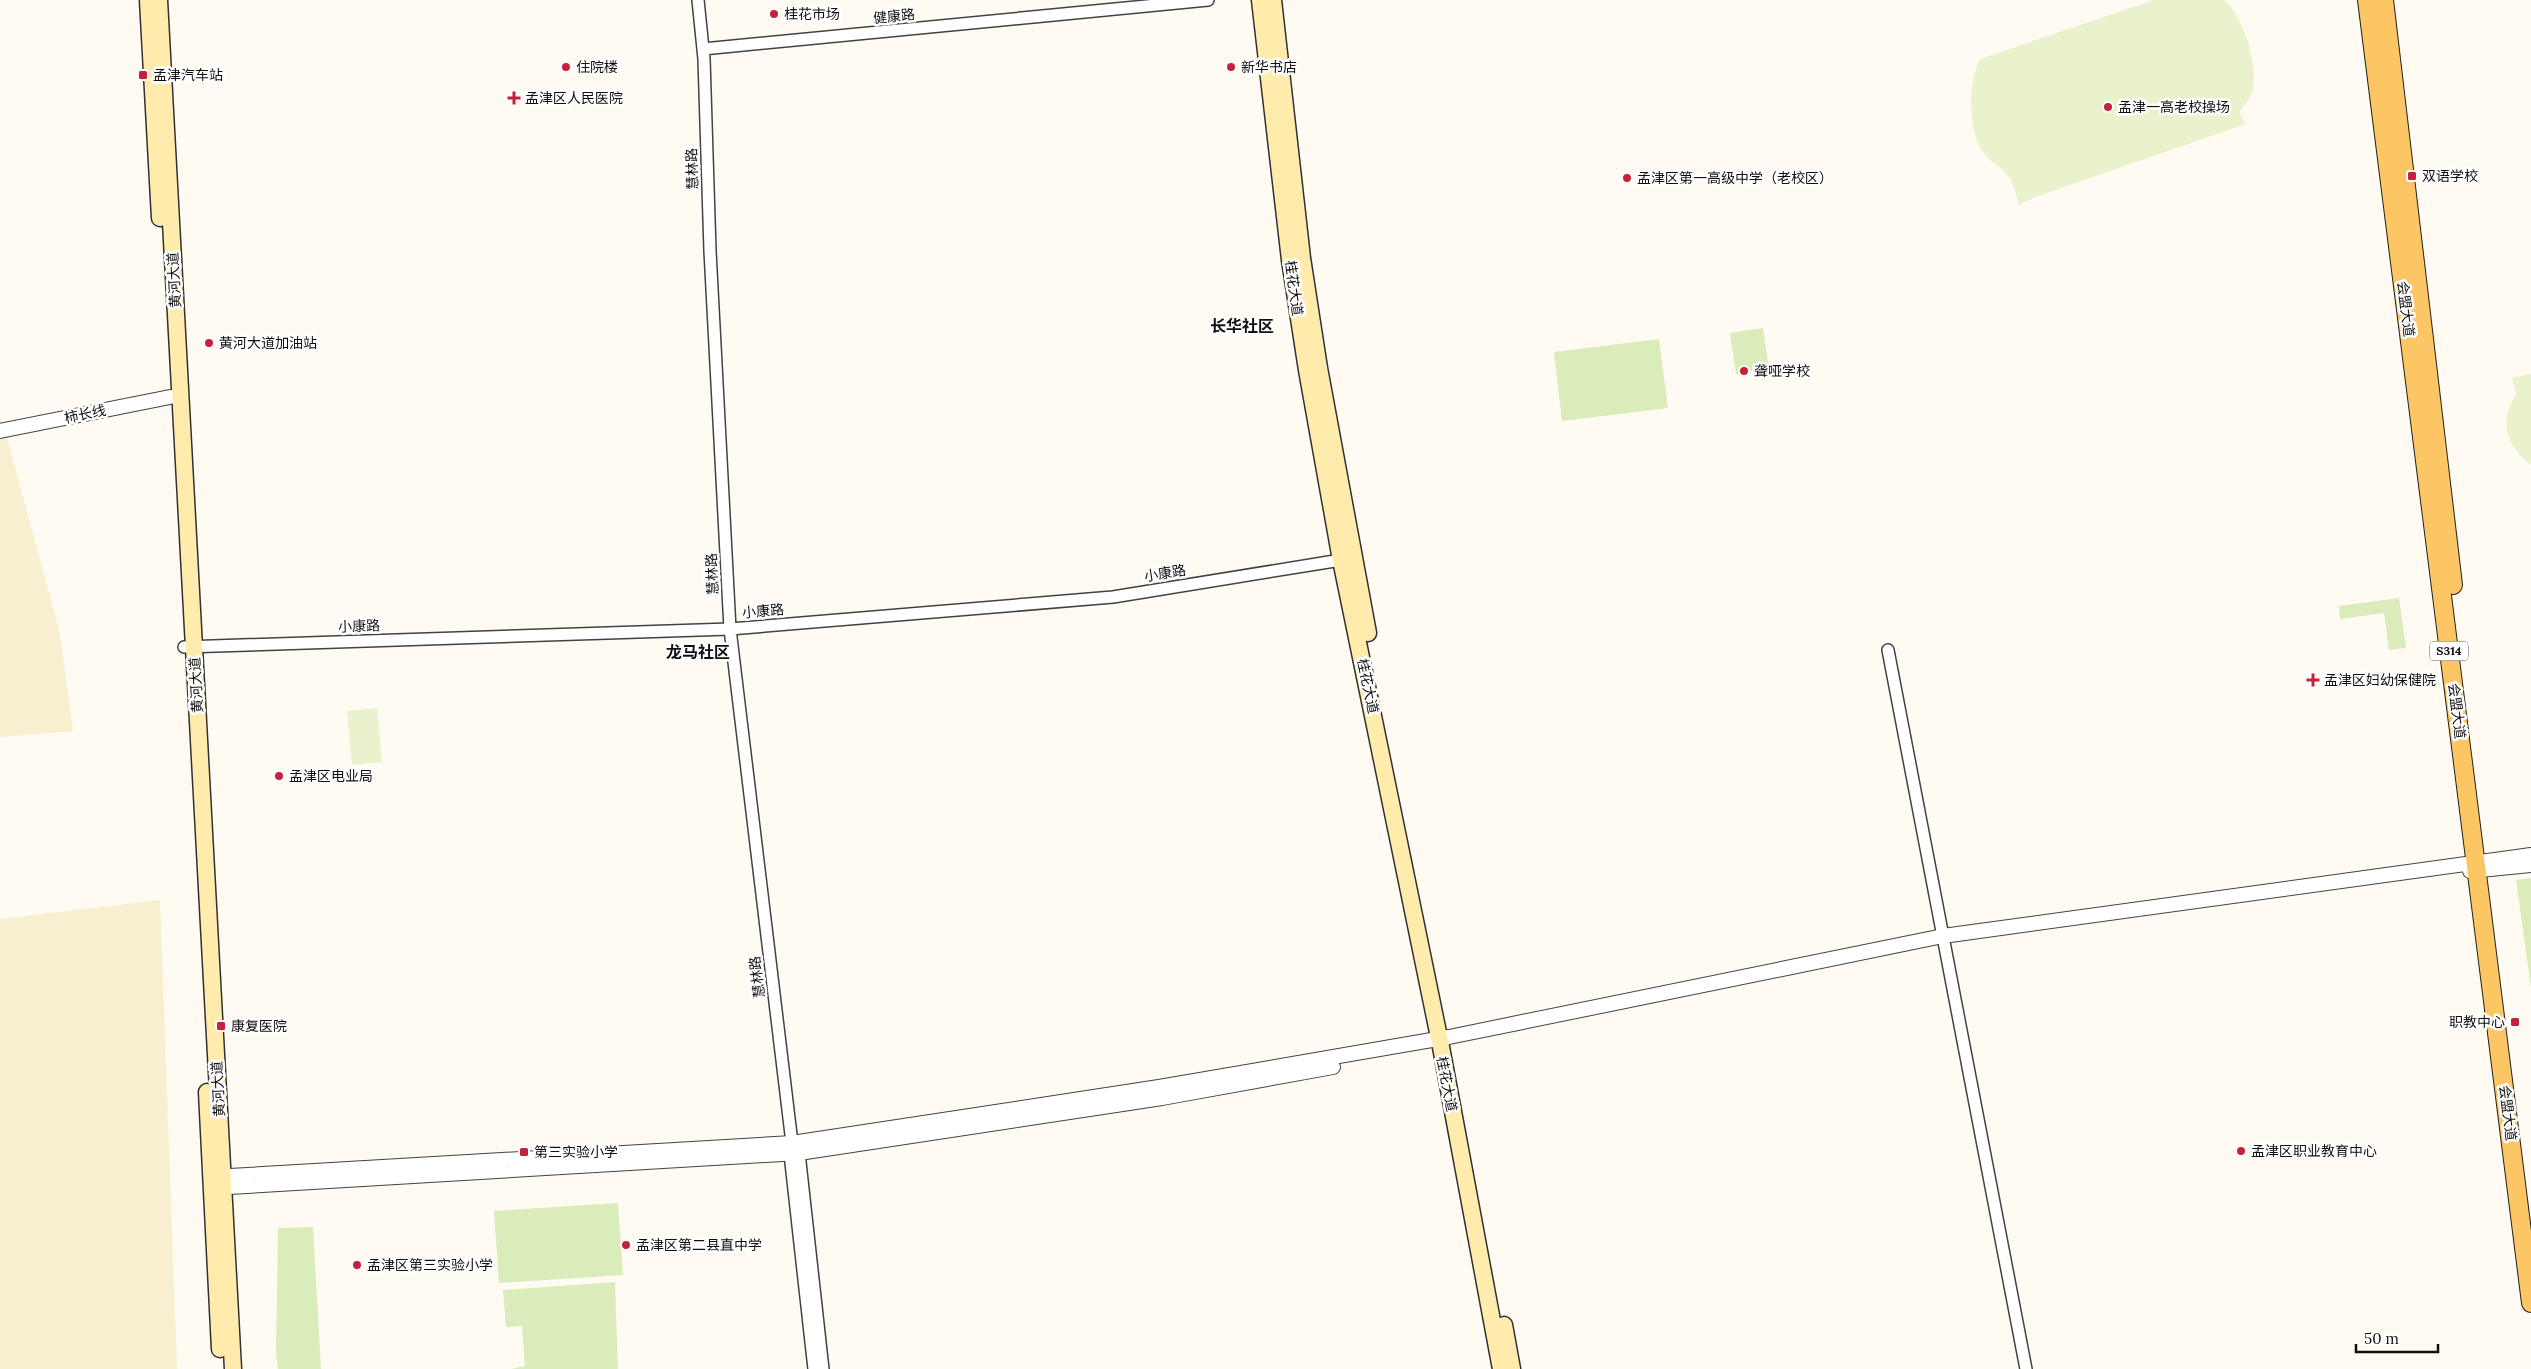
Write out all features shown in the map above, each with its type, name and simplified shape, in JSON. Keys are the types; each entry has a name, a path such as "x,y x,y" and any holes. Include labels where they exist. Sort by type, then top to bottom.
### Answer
{"main road":[{"name":"黄河大道","path":"148,0 184,647 217,1182 233,1369"},
{"name":"黄河大道","path":"159,0 217,1182 222,1369"},
{"name":"桂花大道","path":"1260,0 1290,260 1307,370 1341,560 1445,1042 1512,1369"},
{"name":"桂花大道","path":"1273,0 1302,258 1319,368 1445,1042 1501,1369"},
{"name":"会盟大道","path":"2367,0 2482,865 2531,1216"},
{"name":"会盟大道","path":"2384,0 2531,1303"}],"street":[{"name":"慧林路","path":"698,0 703,50 710,251 730,629 823,1369"},
{"name":"健康路","path":"703,50 1208,0"},
{"name":"柿长线","path":"0,431 170,397"},
{"name":"小康路","path":"184,647 730,629 1113,597 1341,560"},
{"path":"1888,650 2026,1369"},
{"path":"217,1182 794,1150 1159,1087 1445,1042 1944,940 2482,865 2531,855"},
{"path":"2482,865 2531,865"},
{"name":"慧林路","path":"794,1150 814,1369"}],"shaded area":[{"path":"7,438 60,634 73,731 0,737 0,439"},
{"path":"160,900 177,1369 0,1369 0,919"}],"green space":[{"name":"孟津一高老校操场","path":"2154,0 2224,0 2231,7 2238,17 2248,43 2254,70 2252,93 2239,112 2246,124 2035,197 2019,205 2010,179 1981,149 1974,128 1971,104 1973,79 1980,59"},
{"path":"1763,328 1769,369 1736,374 1730,333"},
{"path":"1659,339 1668,408 1562,421 1554,352"},
{"path":"2531,374 2531,465 2515,449 2510,441 2506,424 2516,394 2512,378"},
{"path":"2399,598 2406,648 2389,650 2384,613 2340,619 2339,606"},
{"path":"377,708 382,762 352,765 347,711"},
{"path":"2531,878 2531,988 2516,880"},
{"path":"618,1203 623,1275 499,1283 494,1211"},
{"path":"313,1227 321,1369 278,1369 276,1353 278,1228"},
{"path":"615,1282 618,1369 511,1369 525,1366 522,1326 506,1327 503,1290"}],"place":[{"name":"桂花市场","path":"774,14"},
{"name":"住院楼","path":"566,67"},
{"name":"新华书店","path":"1231,67"},
{"name":"孟津汽车站","path":"143,75"},
{"name":"孟津区人民医院","path":"514,98"},
{"name":"孟津一高老校操场","path":"2108,107"},
{"name":"双语学校","path":"2412,176"},
{"name":"孟津区第一高级中学（老校区）","path":"1627,178"},
{"name":"黄河大道加油站","path":"209,343"},
{"name":"聋哑学校","path":"1744,371"},
{"name":"孟津区妇幼保健院","path":"2313,680"},
{"name":"孟津区电业局","path":"279,776"},
{"name":"职教中心","path":"2515,1022"},
{"name":"康复医院","path":"221,1026"},
{"name":"孟津区职业教育中心","path":"2241,1151"},
{"name":"第三实验小学","path":"524,1152"},
{"name":"孟津区第二县直中学","path":"626,1245"},
{"name":"孟津区第三实验小学","path":"357,1265"}],"district":[{"name":"长华社区","path":"1242,326"},
{"name":"龙马社区","path":"698,652"}]}
